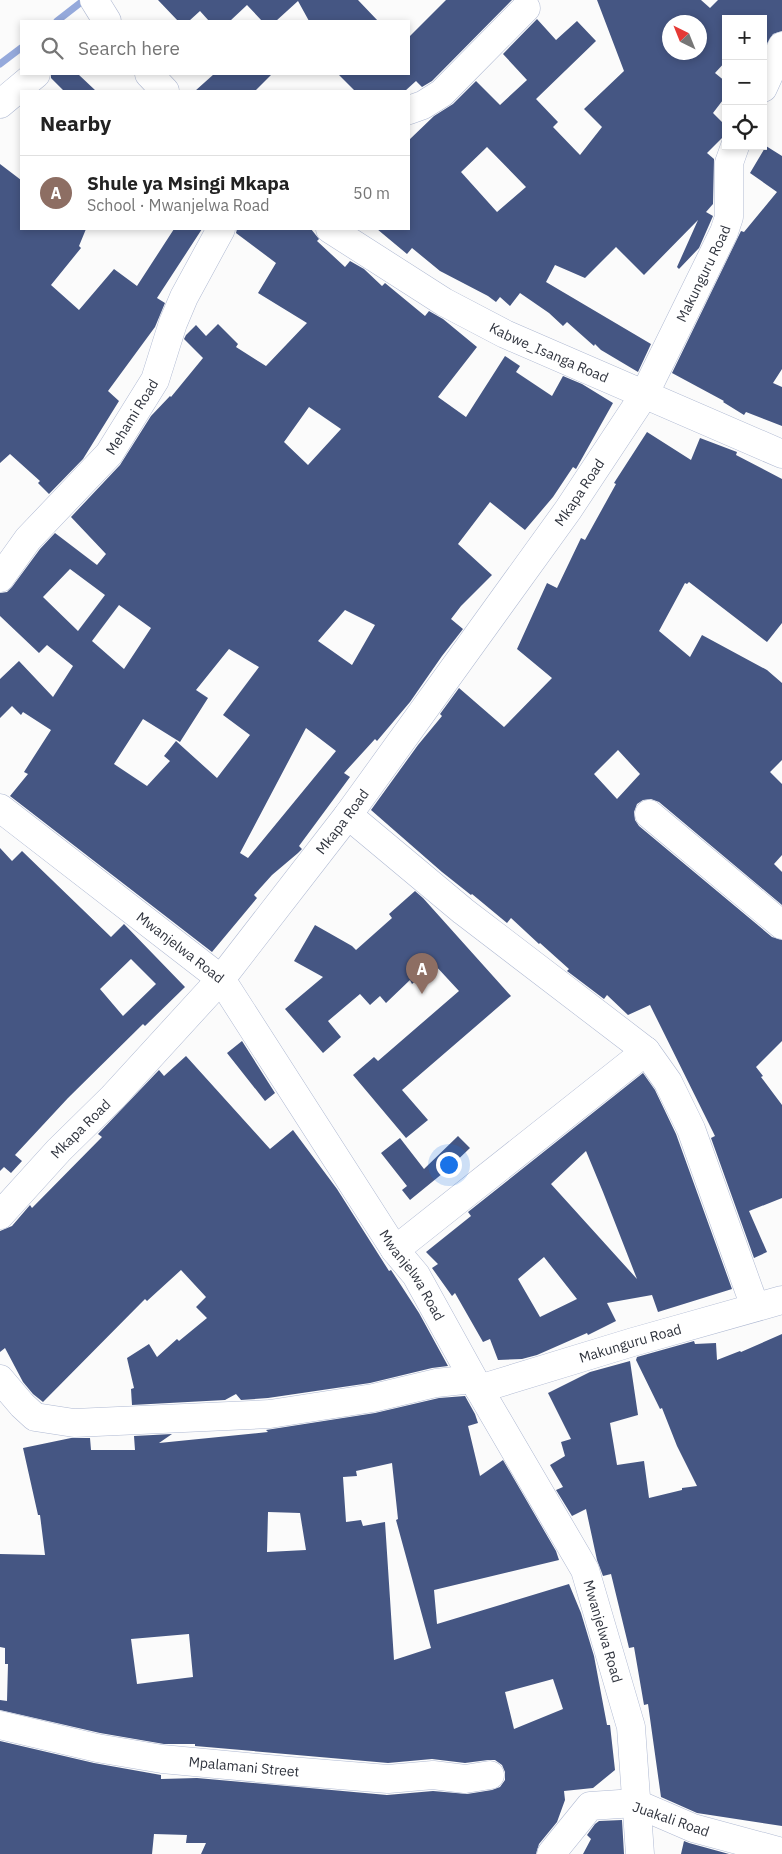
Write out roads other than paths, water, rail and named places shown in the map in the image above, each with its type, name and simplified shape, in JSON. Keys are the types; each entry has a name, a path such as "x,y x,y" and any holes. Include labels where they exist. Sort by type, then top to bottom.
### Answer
{"street":[{"path":"410,110 423,105 442,93 526,8"},
{"path":"767,79 782,46"},
{"path":"0,104 35,75"},
{"path":"150,75 163,90"},
{"name":"Makunguru Road","path":"644,395 729,217 729,163 734,150"},
{"name":"Mehami Road","path":"0,578 28,539 109,454 154,380 173,323 184,297 220,230"},
{"name":"Kabwe_Isanga Road","path":"332,230 436,297 505,334 782,454"},
{"name":"Mkapa Road","path":"0,1215 59,1150 113,1097 221,980 348,815 568,510 644,395"},
{"name":"Mwanjelwa Road","path":"0,808 221,980 395,1250 416,1275 476,1384 585,1570 631,1728 640,1854"},
{"path":"649,814 782,925"},
{"path":"348,815 463,912 646,1051 668,1082 692,1129 755,1307"},
{"path":"395,1250 646,1051"},
{"name":"Makunguru Road","path":"0,1379 35,1417 74,1423 270,1414 373,1398 436,1383 476,1384 782,1300"},
{"name":"Mpalamani Street","path":"0,1725 97,1748 162,1759 388,1779 433,1775 465,1779 490,1775"},
{"name":"Juakali Road","path":"551,1854 590,1806 635,1803 693,1828 782,1852"}],"waterway":[{"path":"58,20 84,0"},
{"path":"0,64 20,49"}],"place":[{"name":"Shule ya Msingi Mkapa","path":"422,994"}]}
